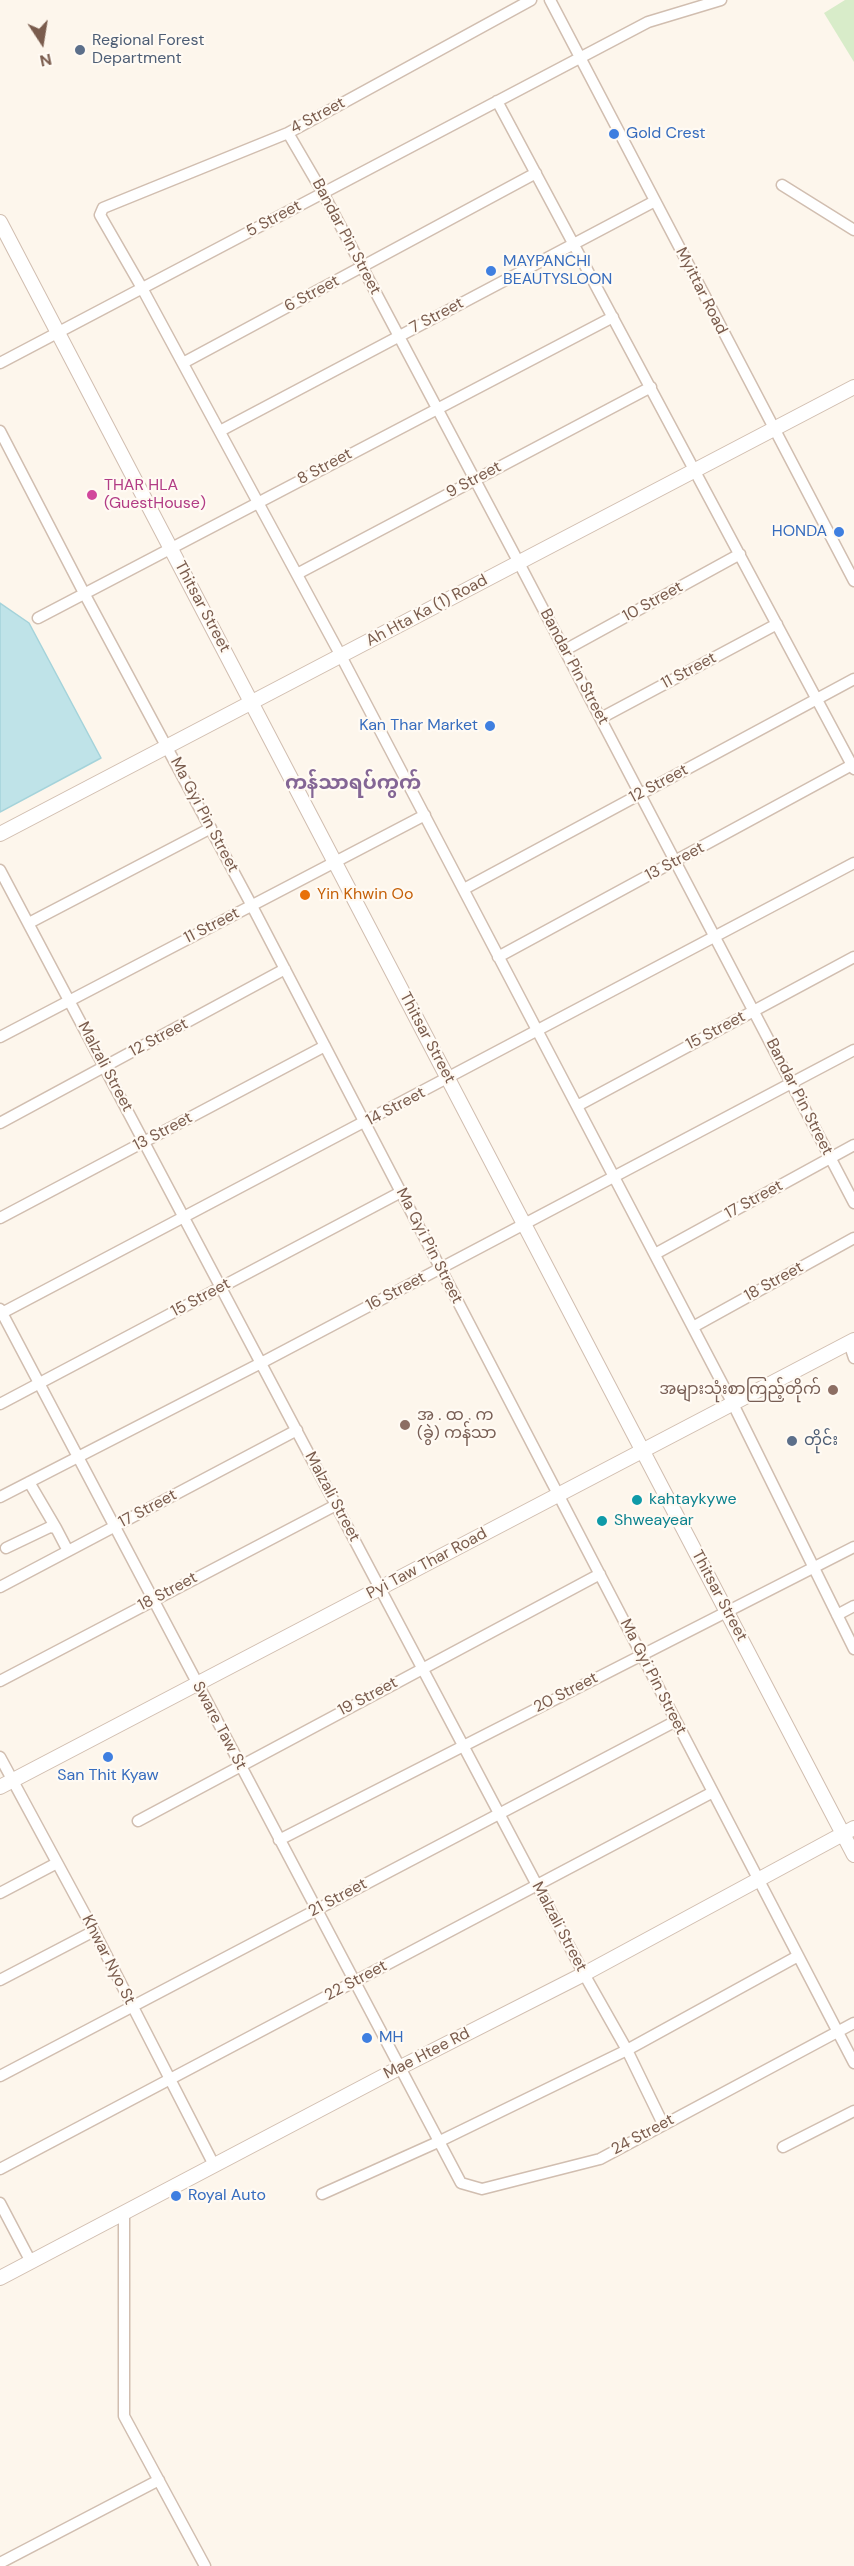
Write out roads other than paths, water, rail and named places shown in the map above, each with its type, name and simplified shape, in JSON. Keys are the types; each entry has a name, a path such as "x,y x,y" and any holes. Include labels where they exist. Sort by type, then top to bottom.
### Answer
{"street":[{"name":"4 Street","path":"142,288 100,215 103,208 288,133 531,0"},
{"name":"Myittar Road","path":"550,0 854,581"},
{"name":"5 Street","path":"0,363 648,22 721,0"},
{"path":"497,101 853,767"},
{"name":"Bandar Pin Street","path":"288,133 323,193 601,718 854,1203"},
{"name":"6 Street","path":"183,363 536,173"},
{"path":"782,185 854,230"},
{"name":"7 Street","path":"220,431 655,201"},
{"name":"Thitsar Street","path":"0,222 727,1612 848,1831 854,1855"},
{"path":"142,288 341,656 464,889 536,1033 578,1106 733,1404 854,1649"},
{"name":"8 Street","path":"38,618 613,317"},
{"name":"9 Street","path":"297,574 651,387"},
{"name":"Ah Hta Ka (1) Road","path":"0,834 854,387"},
{"name":"Ma Gyi Pin Street","path":"0,431 285,969 854,2063"},
{"name":"10 Street","path":"565,650 740,554"},
{"name":"11 Street","path":"601,718 777,624"},
{"name":"12 Street","path":"464,889 854,679"},
{"name":"13 Street","path":"498,957 853,767"},
{"name":"11 Street","path":"0,1037 425,815"},
{"path":"29,923 211,828"},
{"name":"14 Street","path":"1,1312 536,1033 854,863"},
{"name":"Malzali Street","path":"0,870 584,1974 627,2050 663,2124"},
{"name":"15 Street","path":"578,1106 854,957"},
{"name":"12 Street","path":"0,1123 285,969"},
{"name":"13 Street","path":"0,1218 325,1046"},
{"name":"16 Street","path":"0,1497 261,1363 854,1050"},
{"name":"17 Street","path":"655,1254 854,1145"},
{"name":"15 Street","path":"0,1404 401,1192"},
{"name":"18 Street","path":"693,1327 854,1238"},
{"name":"Sware Taw St","path":"1,1312 438,2142"},
{"path":"851,1341 854,1358"},
{"name":"Pyi Taw Thar Road","path":"6,1784 851,1341"},
{"name":"17 Street","path":"0,1587 297,1430"},
{"path":"29,1482 68,1551"},
{"name":"18 Street","path":"0,1681 336,1505"},
{"path":"6,1548 45,1528 56,1528"},
{"name":"20 Street","path":"279,1840 854,1547"},
{"name":"19 Street","path":"138,1821 600,1574"},
{"path":"837,1615 854,1606"},
{"name":"21 Street","path":"0,2076 676,1721"},
{"name":"Khwar Nyo St","path":"0,1757 6,1784 57,1863 214,2165"},
{"name":"22 Street","path":"0,2169 713,1792"},
{"name":"Mae Htee Rd","path":"0,2278 399,2068 584,1974 848,1831"},
{"path":"0,1893 57,1863"},
{"path":"0,1980 94,1931"},
{"path":"322,2194 438,2142 627,2050 798,1956"},
{"name":"24 Street","path":"438,2142 461,2183 482,2189 600,2158 854,2023"},
{"path":"783,2147 854,2111"},
{"path":"0,2203 31,2262"},
{"path":"124,2212 124,2416 205,2566"},
{"path":"0,2563 159,2480"}],"water":[{"path":"0,603 29,623 101,758 0,812"}],"place":[{"name":"Regional Forest Department","path":"80,50"},
{"name":"Gold Crest","path":"614,134"},
{"name":"MAYPANCHI BEAUTYSLOON","path":"491,271"},
{"name":"THAR HLA (GuestHouse)","path":"92,495"},
{"name":"HONDA","path":"839,532"},
{"name":"Kan Thar Market","path":"490,726"},
{"name":"Yin Khwin Oo","path":"305,895"},
{"name":"အများသုံးစာကြည့်တိုက်","path":"833,1390"},
{"name":"အ . ထ . က (ခွဲ) ကန်သာ","path":"405,1425"},
{"name":"တိုင်း","path":"792,1441"},
{"name":"kahtaykywe","path":"637,1500"},
{"name":"Shweayear","path":"602,1521"},
{"name":"San Thit Kyaw","path":"108,1757"},
{"name":"MH","path":"367,2038"},
{"name":"Royal Auto","path":"176,2196"}],"district":[{"name":"ကန်သာရပ်ကွက်","path":"353,784"}]}
